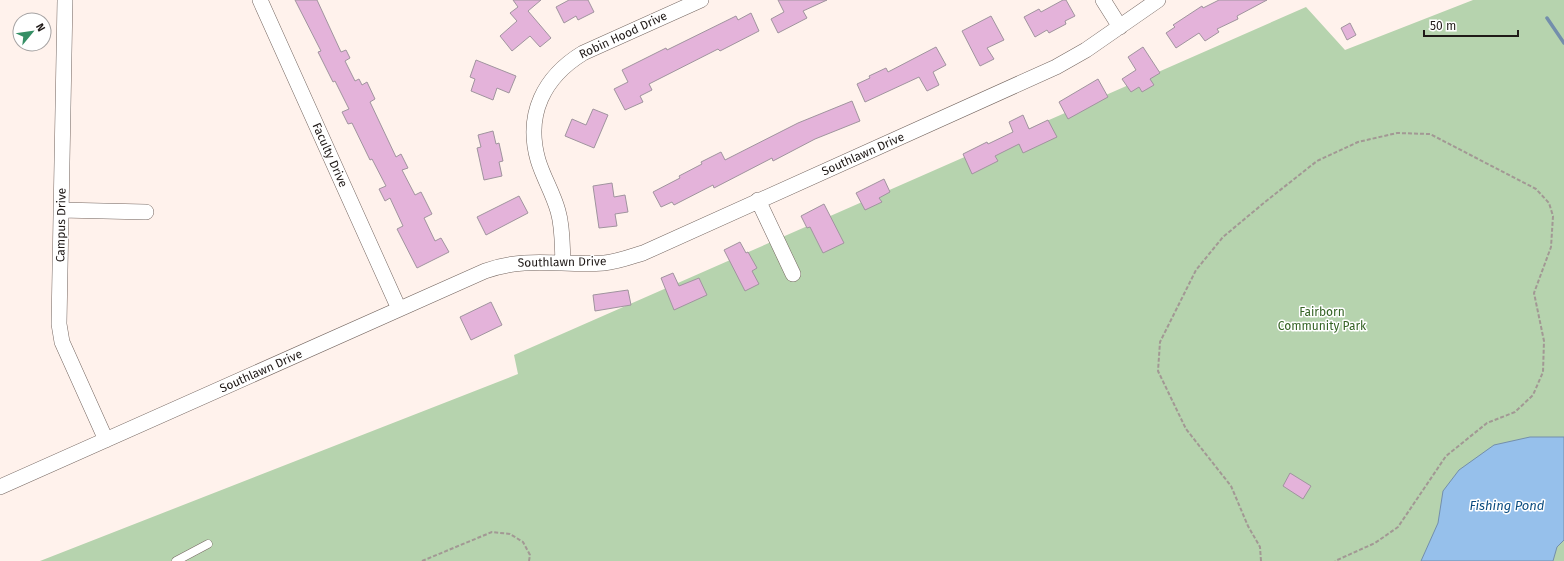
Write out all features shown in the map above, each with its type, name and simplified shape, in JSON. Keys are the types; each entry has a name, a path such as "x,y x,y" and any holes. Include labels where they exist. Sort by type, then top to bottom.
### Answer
{"street":[{"name":"Campus Drive","path":"65,0 59,324 62,342 106,440"},
{"name":"Faculty Drive","path":"260,0 399,309"},
{"name":"Robin Hood Drive","path":"563,263 559,212 538,161 534,139 534,123 537,107 543,92 557,72 572,59 582,53 701,0"},
{"path":"1103,0 1120,27"},
{"name":"Southlawn Drive","path":"0,487 498,266 523,262 604,263 631,257 1056,67 1086,50 1158,0"},
{"path":"758,200 793,274"},
{"path":"61,210 146,212"}],"lane":[{"path":"176,561 208,544"}],"path":[{"path":"1261,561 1260,547 1248,526 1231,486 1186,429 1158,371 1160,342 1196,270 1222,237 1317,162 1358,142 1397,133 1430,134 1536,189 1549,203 1553,216 1551,247 1534,293 1544,341 1543,372 1532,395 1515,412 1487,423 1446,456 1398,527 1375,543 1335,561"},
{"path":"422,561 492,532 510,534 523,542 530,555 529,561"}],"green space":[{"name":"Fairborn Community Park","path":"1473,0 1564,0 1564,561 40,561 518,374 514,355 1306,7 1345,50"}],"water":[{"name":"Fishing Pond","path":"1530,437 1564,437 1564,540 1557,547 1553,561 1421,561 1438,523 1443,491 1459,470 1494,445"}],"building":[{"path":"295,0 317,0 341,52 346,50 350,58 345,61 355,81 359,79 362,85 367,82 375,99 370,102 396,157 401,154 408,168 402,170 415,195 421,192 432,214 424,218 435,241 441,238 449,252 417,268 397,229 403,226 390,198 385,201 379,189 386,186 372,159 370,160 352,123 348,124 342,112 349,109 318,52 321,51"},
{"path":"513,0 541,0 528,11 551,38 540,47 530,36 512,51 500,36 517,21 510,13 518,7"},
{"path":"569,0 588,0 594,12 578,20 576,16 564,23 556,7"},
{"path":"778,0 827,0 803,11 807,18 778,33 771,19 784,12"},
{"path":"1063,0 1066,0 1075,16 1065,21 1066,24 1049,33 1047,30 1035,37 1024,17 1039,9 1041,12"},
{"path":"1219,0 1267,0 1237,16 1238,19 1217,29 1219,32 1205,41 1199,33 1176,48 1166,33 1175,27 1173,25 1202,6 1203,8"},
{"path":"751,13 759,31 720,51 718,49 649,84 652,90 640,96 643,102 625,110 614,89 628,82 622,70 736,16 738,20"},
{"path":"991,16 1004,40 987,48 994,59 980,66 962,31"},
{"path":"1350,23 1356,35 1347,40 1341,28"},
{"path":"936,47 946,65 933,72 939,85 927,91 919,77 865,102 857,84 870,78 869,76 886,68 888,72"},
{"path":"1143,47 1160,73 1150,79 1154,85 1142,92 1139,87 1131,92 1122,79 1136,70 1128,57"},
{"path":"476,60 516,76 509,93 497,88 493,100 471,91 475,79 470,77"},
{"path":"1098,79 1108,97 1068,119 1059,102"},
{"path":"852,101 860,121 815,139 773,161 772,158 714,188 713,185 674,205 672,202 661,207 653,192 680,178 679,176 702,164 701,162 721,152 725,160 798,123"},
{"path":"593,109 608,115 594,148 565,136 572,119 586,125"},
{"path":"1023,115 1029,129 1048,120 1057,137 1023,153 1019,144 995,156 998,161 972,174 963,154 987,142 988,144 1013,132 1009,122"},
{"path":"493,131 496,144 499,143 503,161 499,162 502,176 484,180 477,148 481,147 478,135"},
{"path":"884,179 890,192 879,198 882,202 865,210 856,193"},
{"path":"612,183 614,197 625,195 628,212 615,214 617,226 599,228 593,186"},
{"path":"519,196 528,213 486,235 477,217"},
{"path":"824,204 844,243 823,253 810,227 807,228 801,216"},
{"path":"740,242 746,253 748,252 757,268 752,271 759,284 745,291 724,250"},
{"path":"673,273 679,286 699,278 707,295 674,310 661,278"},
{"path":"628,290 631,305 595,311 593,295"},
{"path":"491,302 502,325 471,340 460,317"},
{"path":"1290,473 1311,486 1303,499 1283,486"}],"waterway":[{"path":"1547,18 1564,43"}]}
